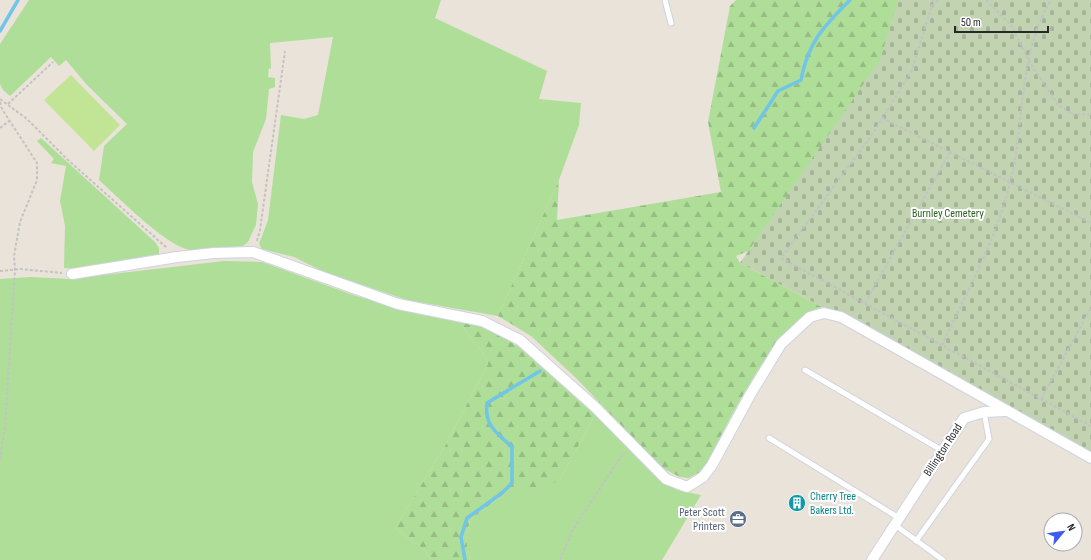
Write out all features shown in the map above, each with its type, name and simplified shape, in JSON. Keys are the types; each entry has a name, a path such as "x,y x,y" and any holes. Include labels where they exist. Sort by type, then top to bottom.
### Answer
{"street":[{"path":"72,274 177,257 214,253 253,252 398,304 482,321 520,340 630,442 666,479 687,487 703,477 712,465 750,395 781,344 810,317 824,313 841,317 1006,412"},
{"name":"Billington Road","path":"872,560 964,418 984,412 1006,412 1091,458"}],"lane":[{"path":"665,0 671,23"},
{"path":"805,370 943,451"},
{"path":"916,541 989,439 984,412"},
{"path":"769,438 897,522 916,541 943,560"}],"path":[{"path":"933,0 912,70 882,118 781,258 1091,426"},
{"path":"931,8 938,0"},
{"path":"986,0 1010,25 1029,61 1058,105 1073,114 1091,115"},
{"path":"942,345 992,240 1010,182 1032,46 1041,19 1050,0"},
{"path":"253,252 260,230 285,51"},
{"path":"8,104 53,62"},
{"path":"0,99 27,119 100,189 177,257"},
{"path":"0,102 9,121 37,163 37,180 20,222 14,256 15,270 5,426 0,460"},
{"path":"882,118 1091,223"},
{"path":"0,128 9,121"},
{"path":"865,303 950,152"},
{"path":"0,271 15,270 72,274"},
{"path":"1041,399 1091,308"},
{"path":"560,560 572,530 630,442"}],"green space":[{"path":"29,0 441,0 435,18 547,71 539,99 581,103 579,125 559,180 498,316 407,300 324,272 294,257 262,249 259,244 268,220 281,115 304,119 318,115 333,37 270,43 271,69 269,68 268,77 275,78 275,87 269,89 266,119 253,152 252,182 258,204 256,225 248,242 243,246 210,250 191,250 170,241 130,209 99,180 104,146 127,124 87,85 66,60 59,66 51,57 10,96 3,90 0,84 0,44"},
{"path":"736,0 910,0 891,81 763,245 736,256 740,263 822,307 804,316 787,332 770,353 739,403 703,470 689,478 680,477 666,470 651,457 577,379 531,336 498,316 559,180 557,220 721,192 708,122 730,6"},
{"name":"Burnley Cemetery","path":"898,0 1091,0 1091,458 841,317 740,263 880,60"},
{"path":"71,75 120,125 94,151 44,100"},
{"path":"41,138 155,242 159,248 159,254 76,269 64,268 65,226 60,201 66,166 51,163 54,159 37,141"},
{"path":"224,261 262,262 356,296 460,321 484,354 488,364 445,446 395,528 426,551 431,560 0,560 0,279 31,277 69,279"},
{"path":"460,321 484,326 519,347 595,415 560,479 532,497 516,485 470,520 466,539 470,560 431,560 426,551 395,528 445,446 488,364 484,354"},
{"path":"595,415 654,475 677,490 701,495 662,560 470,560 466,539 470,520 516,485 560,479"}],"waterway":[{"path":"0,31 18,0"},
{"path":"754,128 778,91 801,80 808,55 818,36 832,18 850,0"},
{"path":"465,560 461,537 467,518 502,493 512,483 512,447 497,433 490,423 488,418 487,403 540,371"}],"place":[{"name":"Cherry Tree Bakers Ltd.","path":"797,503"},
{"name":"Peter Scott Printers","path":"738,519"}]}
